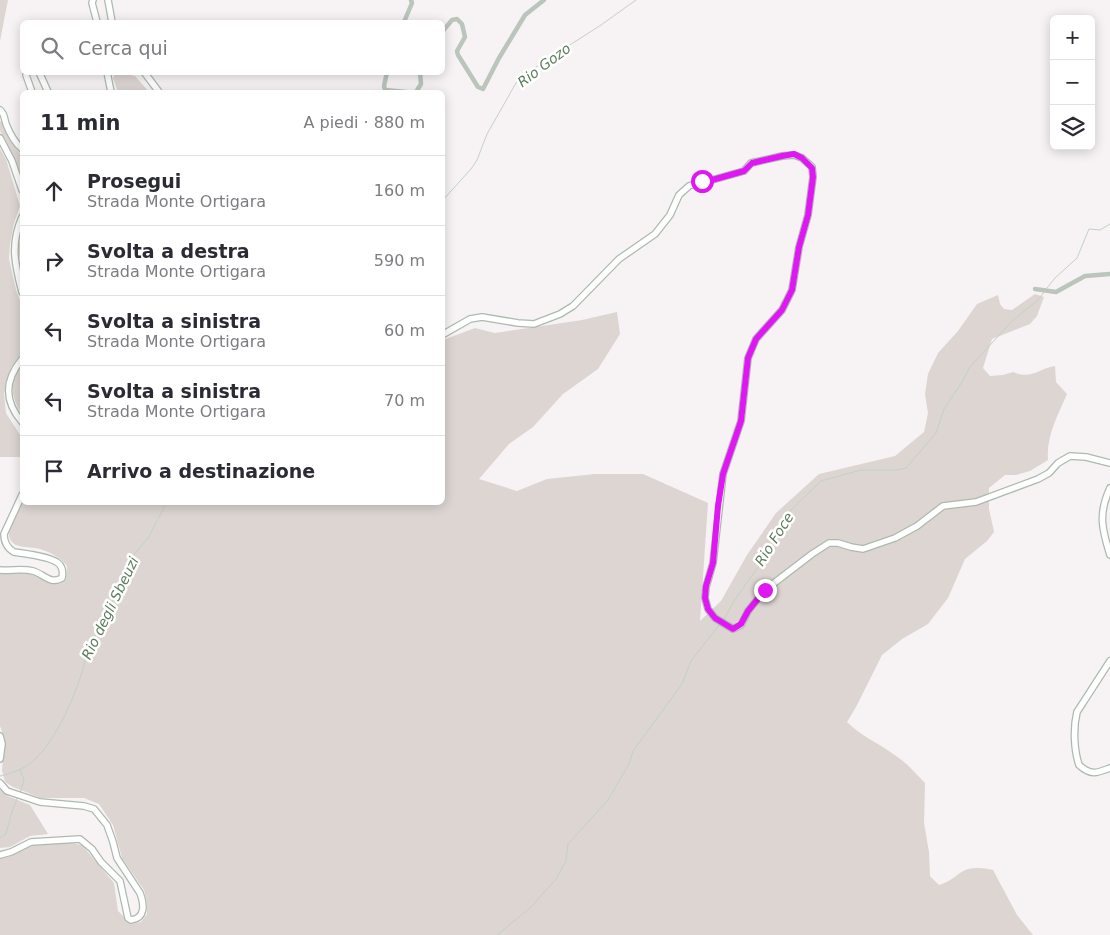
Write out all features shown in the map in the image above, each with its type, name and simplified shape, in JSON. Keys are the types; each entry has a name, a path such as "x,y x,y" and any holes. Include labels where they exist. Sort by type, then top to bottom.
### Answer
{"main road":[{"path":"93,0 96,20"},
{"path":"108,0 112,20"},
{"path":"26,75 31,90"},
{"path":"40,75 47,90"},
{"path":"108,75 111,90"},
{"path":"146,75 157,90"},
{"path":"0,110 4,114 6,124 16,143 20,147"},
{"path":"0,138 12,161 20,184"},
{"path":"445,333 470,319 482,318 518,324 534,324 560,314 573,306 619,260 655,234 670,215 679,195 689,186 744,171 752,163 794,154 808,162 812,168 813,177 808,215 799,247 792,290 782,310 756,339 748,358 741,421 723,474 713,563 706,586 705,598 708,609 715,618 725,626 733,629 737,628 765,590 829,543 838,543 850,548 863,548 895,538 917,526 944,506 976,502 1038,479 1049,473 1058,463 1070,456 1086,457 1110,463"},
{"path":"20,221 16,230 14,247 20,281"},
{"path":"20,362 11,378 8,398 14,412 20,420"},
{"path":"1110,488 1102,511 1102,523 1110,555"},
{"path":"0,570 22,569 34,571 49,580 56,581 62,578 63,570 58,563 14,552 4,541 4,534 20,499"},
{"path":"1110,661 1078,712 1075,721 1079,765 1089,772 1097,774 1110,768"},
{"path":"0,736 2,744 0,759"},
{"path":"0,783 13,793 40,802 84,806 94,809 107,825 114,842 116,858 140,893 142,916 138,919 131,920 128,918 120,881 101,862 92,849 80,839 31,842 0,855"}],"street":[{"path":"405,20 412,3 411,0"},
{"path":"445,28 452,20 457,18 462,24 465,37 457,51 458,55 478,87 483,89 525,15 544,0"},
{"path":"385,90 386,75"},
{"path":"417,90 421,84 420,75"},
{"path":"1035,289 1056,292 1085,276 1110,274"}],"shaded area":[{"path":"0,0 8,0 0,41"},
{"path":"114,75 135,76 147,90 117,90 113,78"},
{"path":"0,121 3,123 10,141 20,153 20,173 5,139 0,131"},
{"path":"0,149 6,159 20,206 14,223 9,259 20,301 20,355 11,368 4,393 6,413 20,435 20,457 0,457"},
{"path":"20,238 20,258 18,249"},
{"path":"1035,294 1044,297 1037,316 1030,324 992,339 983,368 990,376 1013,372 1025,375 1055,366 1056,382 1067,394 1051,434 1048,460 1030,471 1016,475 1005,475 989,488 989,509 994,532 987,541 965,559 948,598 928,624 902,639 882,655 847,722 908,765 925,783 924,823 929,852 930,876 939,885 968,869 993,870 1017,915 1033,935 0,935 0,858 12,855 29,846 41,844 63,843 82,845 114,883 118,911 132,924 141,922 147,914 144,890 122,858 113,825 99,804 84,798 41,798 5,782 2,770 5,739 0,726 0,574 28,573 59,584 66,580 67,566 48,552 20,546 12,542 9,532 21,505 445,505 445,339 475,328 495,333 582,320 617,312 620,334 598,369 563,394 533,427 509,444 479,479 517,491 547,479 595,474 643,474 708,503 700,621 721,601 747,555 776,513 819,474 895,456 924,432 928,413 925,394 928,374 938,353 958,331 977,304 998,295 1000,304 1004,309 1012,310"},
{"path":"20,366 20,412 13,396 13,382"},
{"path":"0,789 8,796 30,805 48,834 30,836 10,847 0,848"}],"waterway":[{"name":"Rio Gozo","path":"445,198 477,160 487,134 516,83 540,64 636,0"},
{"name":"Rio Foce","path":"1047,288 1077,258 1089,229 1100,230 1110,224"},
{"name":"Rio Foce","path":"723,621 734,601 761,563 791,510 821,481 861,470 896,470 906,468 936,433 944,409 970,367 1013,320 1037,301 1045,291"},
{"name":"Rio degli Sbeuzi","path":"0,776 27,766 42,751 57,730 75,692 90,644 99,632 132,557 148,538 165,505"},
{"name":"Rio Foce","path":"497,935 530,908 556,879 566,861 568,844 608,800 630,762 633,751 682,684 691,661 720,624"},
{"path":"20,770 24,780 20,793"},
{"path":"0,838 6,834 18,796"}],"route":[{"path":"702,181 744,171 752,163 794,154 808,162 812,168 813,177 808,215 799,247 792,290 782,310 756,339 748,358 744,378 741,421 723,474 713,563 706,586 705,598 708,609 715,618 725,626 733,629 741,624 748,611 765,590"}]}
